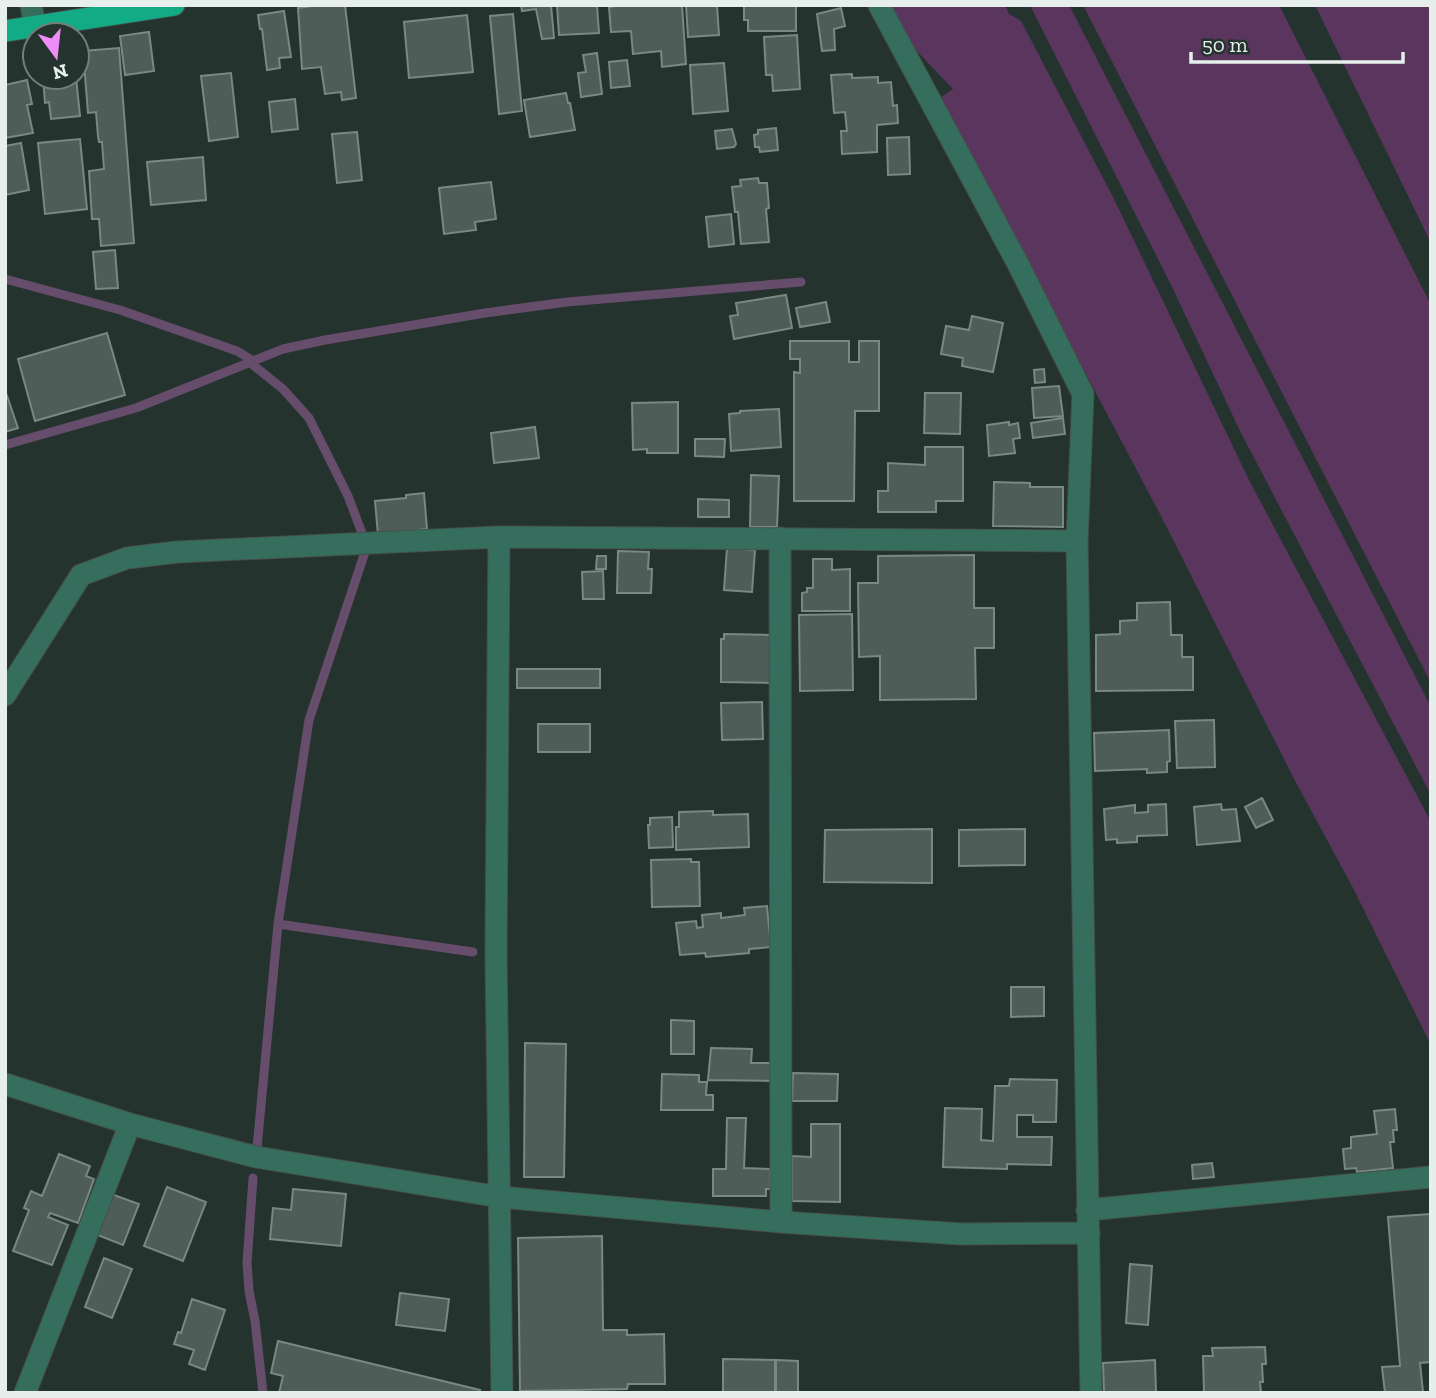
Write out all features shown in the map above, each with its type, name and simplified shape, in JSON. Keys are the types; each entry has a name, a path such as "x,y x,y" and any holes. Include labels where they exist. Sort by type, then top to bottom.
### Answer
{"main road":[{"path":"5,31 33,16 174,5"}],"street":[{"path":"880,5 1017,262 1083,394 1077,541 1091,1393"},
{"path":"5,695 81,575 127,558 177,552 499,537 1077,541"},
{"path":"499,537 496,955 502,1393"},
{"path":"780,538 780,1222"},
{"path":"5,1084 130,1124 256,1157 500,1197 780,1222 961,1234 1089,1233"},
{"path":"25,1393 130,1124"},
{"path":"1087,1210 1431,1177"}],"shaded area":[{"path":"890,5 1005,5 1009,14 1021,21 1113,197 1250,482 1431,822 1431,1045 1161,516 940,98 953,89 910,44"},
{"path":"1030,5 1069,5 1431,707 1431,795 1241,433 1173,289"},
{"path":"1083,5 1279,5 1431,305 1431,683"},
{"path":"1315,5 1431,5 1431,243"}],"building":[{"path":"345,5 356,98 342,100 341,92 325,94 321,67 302,69 298,8"},
{"path":"521,5 551,5 554,38 542,39 536,9 522,11"},
{"path":"557,5 597,5 599,33 559,35"},
{"path":"682,5 686,64 662,67 661,51 633,54 631,31 611,32 609,7"},
{"path":"686,5 717,5 719,35 688,37"},
{"path":"744,5 796,5 796,31 748,31 748,20 744,20"},
{"path":"841,8 845,26 834,29 835,50 822,51 817,14"},
{"path":"284,11 291,57 279,58 280,68 267,70 258,15"},
{"path":"513,14 522,111 499,114 490,16"},
{"path":"467,15 473,72 409,78 404,22"},
{"path":"149,32 154,71 125,75 120,36"},
{"path":"797,35 800,89 773,91 772,75 766,75 764,37"},
{"path":"119,48 134,243 101,246 99,219 92,219 89,171 104,169 96,112 88,113 86,91 91,91 91,50"},
{"path":"597,53 602,94 581,97 578,73 586,72 583,55"},
{"path":"627,60 630,86 611,88 609,62"},
{"path":"724,63 728,111 693,114 690,65"},
{"path":"231,73 238,137 209,141 201,76"},
{"path":"852,74 852,78 878,77 878,83 891,82 898,123 877,125 877,152 842,154 841,131 847,131 845,112 834,113 831,75"},
{"path":"21,81 21,91 29,91 32,104 27,105 33,133 5,138 5,85"},
{"path":"44,91 77,91 80,116 51,119 49,102 45,103"},
{"path":"566,93 575,130 530,137 524,100"},
{"path":"295,99 298,129 272,132 269,102"},
{"path":"776,128 778,150 760,152 759,147 755,147 754,135 758,134 758,130"},
{"path":"732,129 736,144 734,147 717,149 715,131"},
{"path":"357,132 362,180 337,183 332,134"},
{"path":"909,137 910,174 888,175 887,138"},
{"path":"80,139 87,209 45,214 38,143"},
{"path":"21,143 29,190 5,195 5,146"},
{"path":"203,157 206,200 151,205 147,162"},
{"path":"758,178 759,183 767,183 769,242 741,244 732,187 741,186 740,180"},
{"path":"491,182 496,219 475,222 476,230 444,234 439,188"},
{"path":"731,214 734,244 709,247 706,217"},
{"path":"115,250 118,288 96,289 93,252"},
{"path":"786,295 792,328 734,339 730,316 738,315 736,303"},
{"path":"826,302 830,322 800,327 796,308"},
{"path":"972,316 1003,323 993,372 962,366 963,358 941,354 946,326 969,330"},
{"path":"107,333 125,395 35,421 18,359"},
{"path":"790,341 849,341 849,362 859,362 859,341 879,341 879,411 855,411 854,501 794,501 794,372 800,373 800,359 790,359"},
{"path":"1044,369 1045,382 1035,383 1034,370"},
{"path":"1059,386 1063,416 1034,418 1032,388"},
{"path":"5,390 18,428 5,432"},
{"path":"925,393 961,393 960,434 924,433"},
{"path":"678,402 678,453 633,450 632,403"},
{"path":"779,409 781,447 731,451 729,414"},
{"path":"1063,418 1065,434 1033,438 1031,423"},
{"path":"1009,422 1009,425 1018,423 1020,438 1013,439 1015,453 989,456 987,425"},
{"path":"535,427 539,458 494,463 491,433"},
{"path":"695,439 725,439 724,457 695,456"},
{"path":"925,447 963,447 963,501 936,501 936,512 878,512 878,491 888,491 888,463 925,465"},
{"path":"751,475 779,476 777,527 750,527"},
{"path":"994,482 1030,483 1030,487 1063,487 1063,527 993,526"},
{"path":"424,493 427,529 378,535 375,501"},
{"path":"698,499 729,500 729,517 698,517"},
{"path":"727,548 755,550 752,592 724,590"},
{"path":"618,551 649,552 648,569 652,569 651,593 617,593"},
{"path":"974,555 974,608 994,608 994,648 975,648 976,699 880,700 880,656 859,657 858,583 878,583 878,556"},
{"path":"597,556 606,556 606,569 596,569"},
{"path":"813,559 832,559 832,570 850,569 850,611 802,611 802,593 807,592 807,588 813,588"},
{"path":"603,571 604,599 583,599 582,572"},
{"path":"1170,602 1171,635 1182,635 1182,657 1193,657 1193,690 1096,691 1096,635 1120,634 1120,621 1137,620 1137,603"},
{"path":"852,614 853,690 800,691 799,615"},
{"path":"724,634 771,635 771,683 721,682 721,639 724,639"},
{"path":"517,669 600,669 600,688 517,688"},
{"path":"762,702 763,739 722,740 721,703"},
{"path":"1214,720 1215,767 1177,768 1175,721"},
{"path":"538,724 590,724 590,752 538,752"},
{"path":"1169,730 1170,761 1167,762 1167,772 1147,773 1147,769 1095,771 1094,733"},
{"path":"1262,798 1273,820 1256,828 1245,807"},
{"path":"1166,804 1167,835 1137,836 1137,842 1117,843 1117,839 1106,840 1104,809 1135,805 1135,813 1148,812 1148,805"},
{"path":"1221,804 1222,810 1236,809 1240,841 1197,845 1194,807"},
{"path":"713,811 713,815 748,814 749,847 676,850 679,812"},
{"path":"672,817 673,847 649,848 650,818"},
{"path":"932,829 932,883 824,882 825,830"},
{"path":"1025,829 1025,865 959,866 959,830"},
{"path":"691,859 691,862 699,862 700,906 652,907 651,860"},
{"path":"767,906 771,947 749,949 749,953 706,957 705,953 680,955 676,923 696,921 697,928 703,927 702,915 721,913 721,918 745,915 744,908"},
{"path":"1011,987 1044,987 1044,1016 1011,1017"},
{"path":"671,1020 694,1021 694,1054 671,1054"},
{"path":"525,1043 566,1044 564,1177 524,1177"},
{"path":"711,1048 752,1049 751,1063 775,1063 774,1081 708,1080"},
{"path":"793,1073 838,1074 837,1101 792,1101"},
{"path":"662,1074 699,1075 699,1082 707,1082 706,1095 713,1095 713,1110 661,1110"},
{"path":"1010,1079 1057,1080 1056,1122 1033,1122 1033,1115 1017,1115 1017,1137 1052,1137 1051,1165 1007,1164 1007,1169 943,1167 945,1108 982,1109 981,1140 993,1141 995,1086 1009,1086"},
{"path":"1395,1109 1397,1130 1393,1130 1394,1142 1390,1142 1393,1168 1357,1172 1356,1168 1345,1169 1343,1149 1351,1148 1351,1137 1377,1134 1374,1111"},
{"path":"727,1118 746,1118 744,1168 770,1169 770,1189 766,1189 766,1196 713,1196 713,1169 726,1169"},
{"path":"811,1124 840,1124 840,1202 792,1201 792,1156 811,1157"},
{"path":"59,1154 90,1166 86,1176 94,1179 78,1223 50,1213 48,1217 68,1225 52,1265 13,1251 29,1210 24,1208 31,1191 42,1196"},
{"path":"1212,1163 1214,1177 1193,1179 1192,1165"},
{"path":"167,1187 206,1202 183,1261 144,1246"},
{"path":"293,1189 346,1194 341,1246 270,1239 273,1208 291,1210"},
{"path":"111,1194 139,1204 123,1245 95,1234"},
{"path":"1430,1214 1431,1362 1420,1363 1423,1392 1385,1393 1382,1367 1400,1366 1388,1217"},
{"path":"602,1236 603,1330 627,1330 627,1335 664,1334 665,1384 628,1384 627,1389 520,1391 518,1238"},
{"path":"104,1258 132,1269 112,1318 85,1307"},
{"path":"1130,1264 1152,1266 1148,1325 1126,1323"},
{"path":"400,1293 449,1299 445,1331 396,1325"},
{"path":"192,1299 225,1310 205,1370 189,1364 194,1350 174,1344 178,1332 181,1333"},
{"path":"278,1341 480,1390 479,1393 279,1393 283,1376 271,1373"},
{"path":"1265,1347 1266,1364 1262,1364 1261,1392 1204,1393 1203,1356 1213,1356 1212,1348"},
{"path":"723,1359 775,1360 775,1393 723,1393"},
{"path":"776,1360 798,1361 798,1393 776,1393"},
{"path":"1155,1360 1156,1393 1104,1393 1103,1363"}],"waterway":[{"path":"5,279 120,310 237,351 250,359 253,365 283,389 309,418 348,496 362,533"},
{"path":"5,445 136,408 283,349 325,340 567,302 801,282"},
{"path":"366,549 309,720 278,924 473,952"},
{"path":"257,1148 278,924"},
{"path":"253,1178 247,1263 263,1393"}]}
